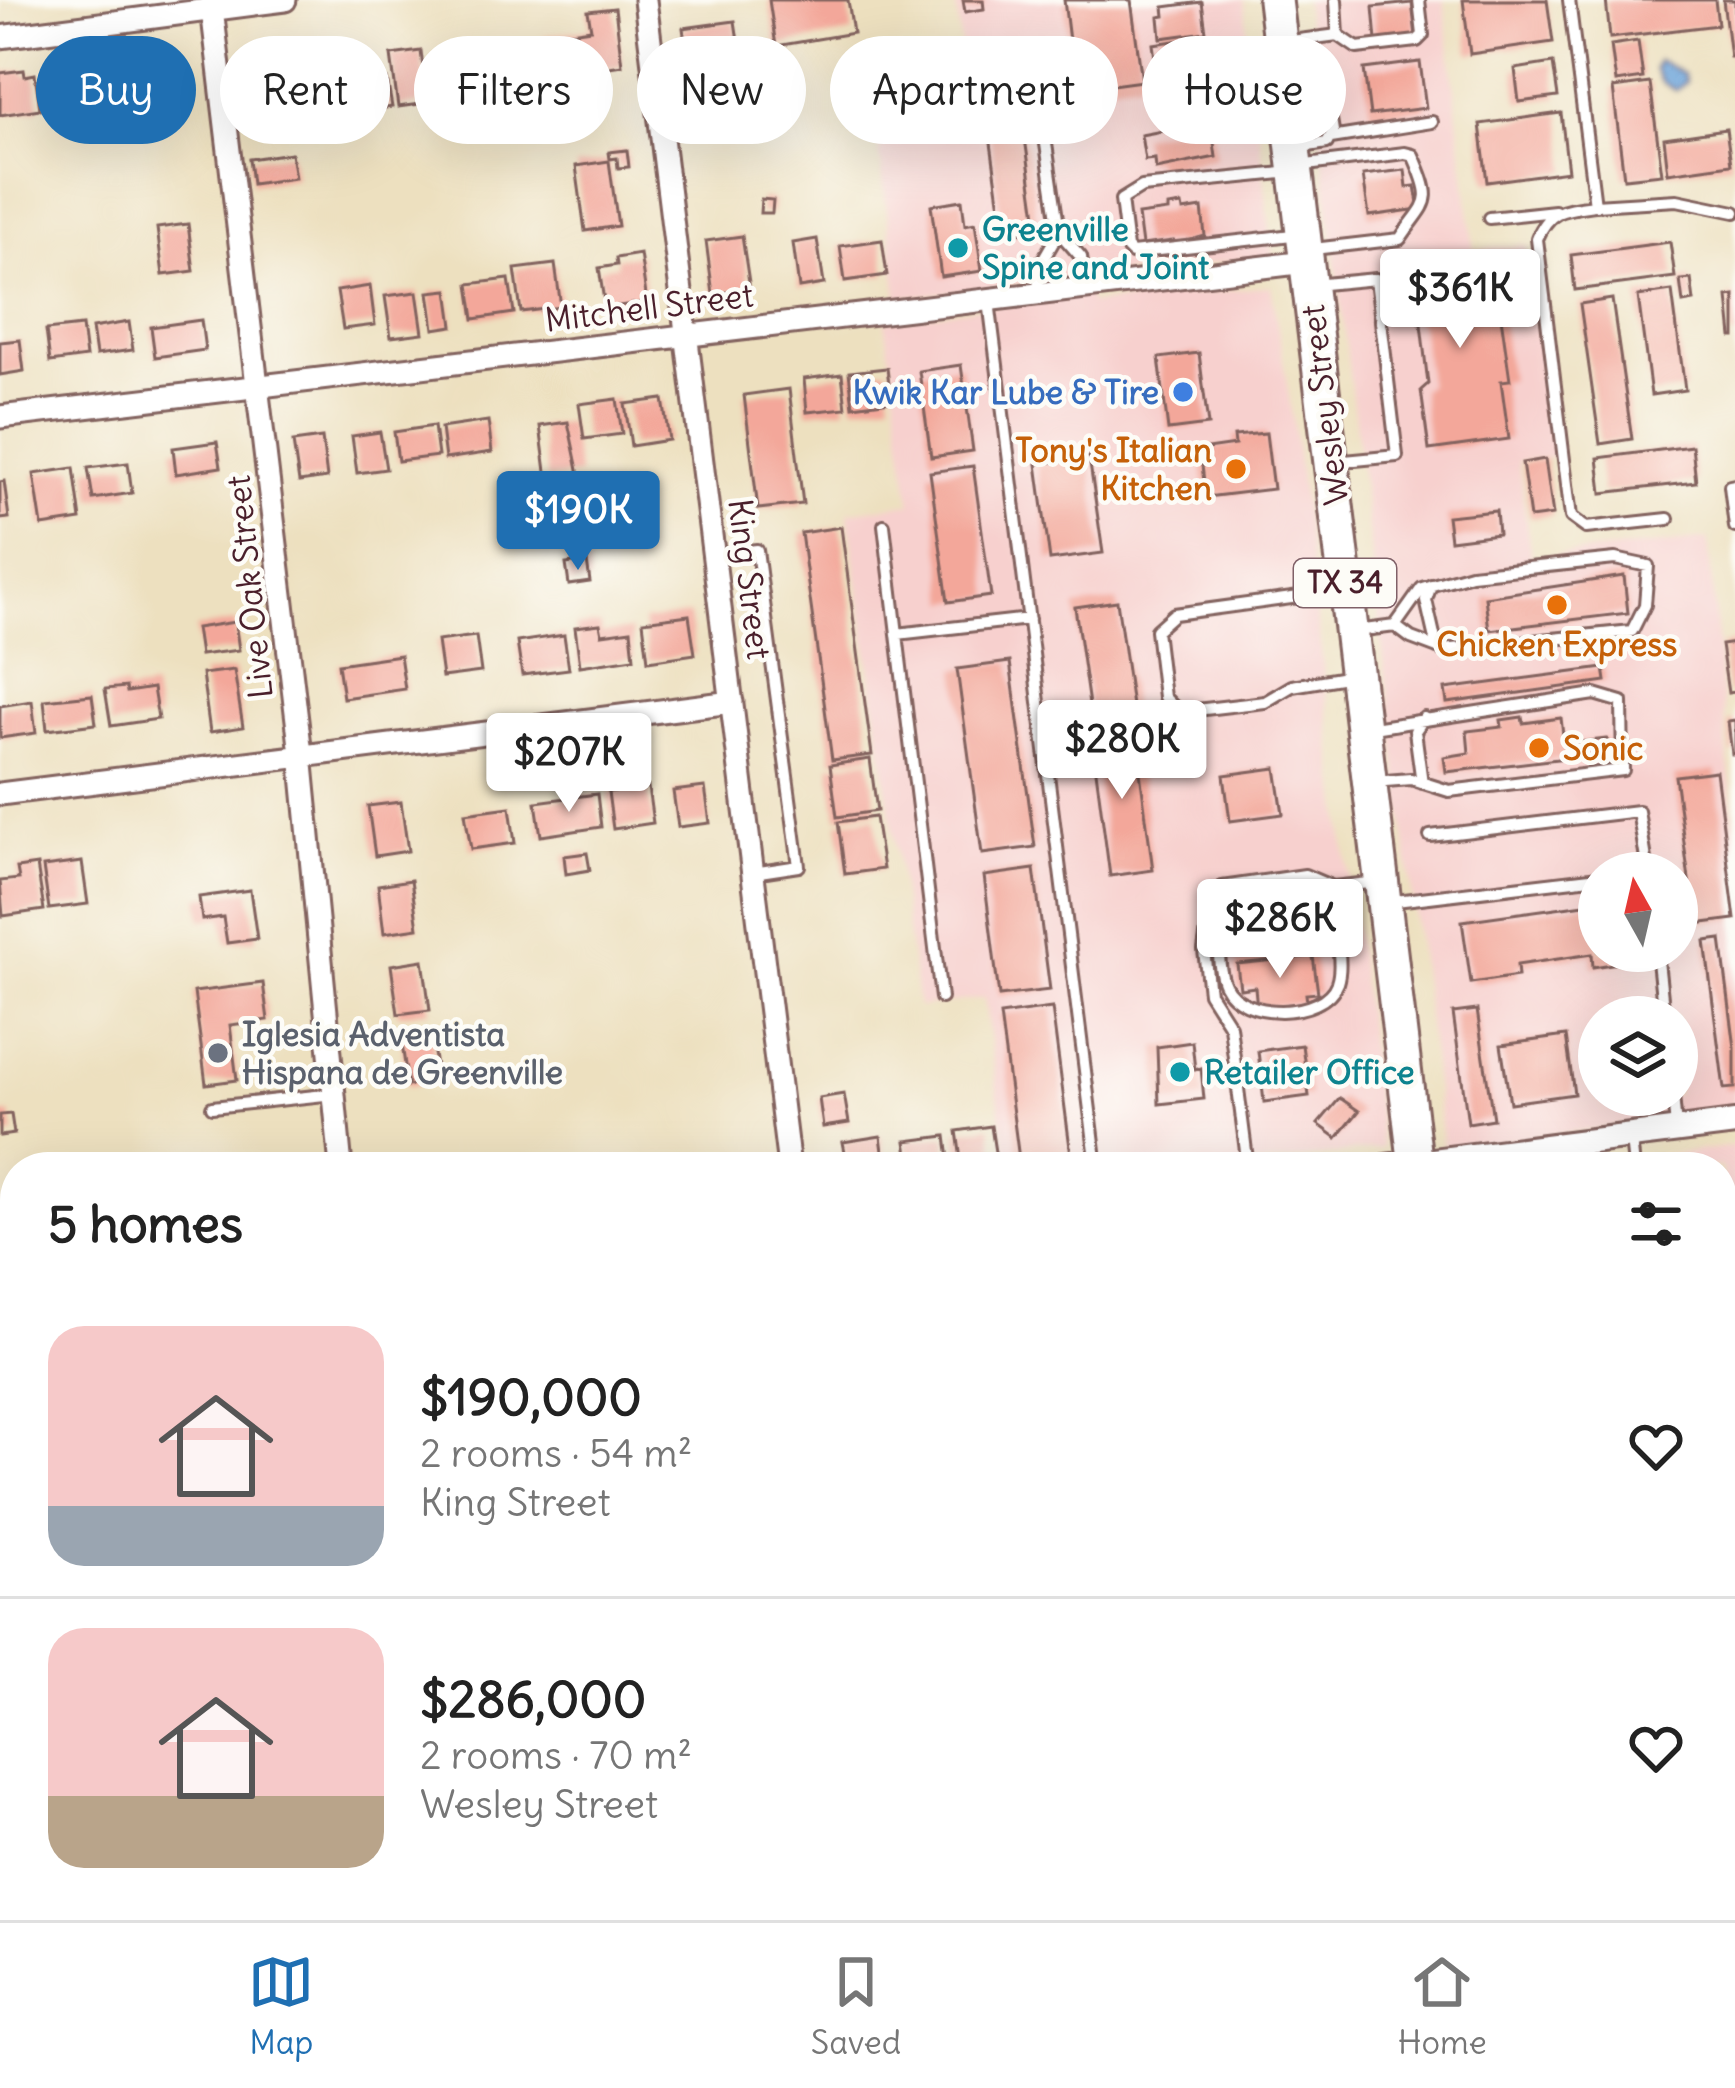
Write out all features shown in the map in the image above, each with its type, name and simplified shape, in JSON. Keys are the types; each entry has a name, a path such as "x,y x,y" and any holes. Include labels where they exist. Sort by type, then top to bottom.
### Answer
{"main road":[{"name":"Wesley Street","path":"1274,0 1279,36"},
{"name":"Wesley Street","path":"1292,144 1383,892 1405,1152"}],"street":[{"path":"0,37 212,5 285,0"},
{"name":"King Street","path":"645,0 787,1152"},
{"name":"Live Oak Street","path":"212,5 301,754 340,1152"},
{"name":"Mitchell Street","path":"0,417 1086,290 1306,258"},
{"path":"0,794 732,702"},
{"path":"1511,1152 1676,1130 1734,1131"}],"lane":[{"path":"1336,0 1338,35"},
{"path":"1331,36 1338,35 1357,48 1417,41 1424,35 1419,0"},
{"path":"1569,0 1594,205"},
{"path":"1346,136 1432,122"},
{"path":"1046,144 1059,232 1082,257 1086,290"},
{"path":"1294,162 1325,144"},
{"path":"1405,152 1417,163 1424,210 1400,238 1306,258 1132,253 1127,248 1121,200 1142,187 1294,162 1405,152"},
{"path":"1489,218 1677,200 1735,212"},
{"path":"1555,211 1537,239 1570,517 1586,528 1668,519"},
{"path":"1040,295 1037,270 1059,232"},
{"path":"1306,258 1376,279 1397,456 1331,463"},
{"path":"989,300 1095,1152"},
{"path":"1735,485 1730,486 1735,526"},
{"path":"884,525 941,998"},
{"path":"713,554 757,550 799,866 753,873"},
{"path":"1351,632 1395,626 1437,648 1487,649 1632,631 1645,604 1648,566 1615,560 1471,574 1422,587 1395,626"},
{"path":"1431,585 1426,600 1437,648"},
{"path":"1346,591 1174,614 1156,630 1164,697 1179,712 1265,702 1292,686 1356,675"},
{"path":"897,634 1029,619"},
{"path":"1363,729 1595,694 1622,702 1623,770 1449,791 1411,779 1369,782"},
{"path":"1423,783 1415,731 1424,718"},
{"path":"1430,836 1638,811 1645,852"},
{"path":"1246,1152 1230,1026 1209,993 1211,900 1222,887 1305,875 1333,887 1383,892 1578,878"},
{"path":"1212,931 1321,917 1334,906 1333,887"},
{"path":"1212,931 1223,983 1234,998 1269,1010 1308,1006 1326,998 1338,982 1331,909"},
{"path":"212,1107 334,1094"},
{"path":"1674,1116 1676,1130"},
{"path":"1631,1136 1633,1152"}],"shaded area":[{"path":"955,0 1244,0 1248,36 1142,36 1142,144 1260,144 1273,257 898,298 878,144 1118,144 1118,36 960,36"},
{"path":"1304,0 1444,0 1474,250 1526,245 1556,457 1518,461 1531,558 1708,539 1735,835 1735,1111 1698,1116 1698,996 1578,996 1578,1116 1697,1116 1443,1149 1321,144 1346,144 1346,36 1308,36"},
{"path":"1271,286 1293,421 1382,1148 1351,1152 1006,1152 984,998 918,1007 848,512 911,503 885,321 1087,292 1090,304"},
{"path":"1735,1146 1735,1152 1690,1152"}],"water":[{"path":"1658,60 1683,74 1686,82 1676,90 1661,82 1654,69"}],"building":[{"path":"769,0 848,0 853,33 806,41 806,36 774,36"},
{"path":"963,0 983,0 984,9 965,12"},
{"path":"1064,0 1131,0 1142,81 1118,84 1118,36 1068,36"},
{"path":"1463,0 1547,0 1553,42 1470,54"},
{"path":"1606,0 1715,0 1718,25 1610,38"},
{"path":"1723,0 1735,0 1735,57 1730,57"},
{"path":"1202,2 1206,32 1161,36 1159,17 1165,16 1164,7"},
{"path":"1412,3 1416,36 1376,41 1373,7"},
{"path":"615,8 622,65 613,66 613,36 543,36 591,29 588,11"},
{"path":"735,21 737,36 684,36 683,28"},
{"path":"1638,41 1643,78 1616,82 1611,45"},
{"path":"414,52 414,105 398,107 391,55"},
{"path":"1420,62 1426,108 1370,115 1364,69"},
{"path":"1553,63 1558,97 1519,102 1515,69"},
{"path":"24,70 25,76 35,74 36,110 0,115 0,73"},
{"path":"1650,83 1662,174 1624,178 1613,88"},
{"path":"1561,113 1568,171 1487,182 1480,124"},
{"path":"1726,129 1731,164 1668,173 1664,138"},
{"path":"991,144 1026,144 1038,230 1004,235"},
{"path":"1142,144 1214,144 1216,157 1156,169 1155,159 1145,160"},
{"path":"627,150 629,167 618,168 617,158 610,159 609,152"},
{"path":"291,153 295,178 252,184 249,159"},
{"path":"609,161 618,226 585,231 576,166"},
{"path":"1405,170 1407,187 1415,186 1419,209 1369,216 1363,175"},
{"path":"761,199 773,200 772,213 760,213"},
{"name":"Greenville Spine and Joint","path":"962,200 965,225 975,223 982,271 941,277 931,205"},
{"path":"1182,205 1183,211 1202,208 1205,236 1173,245 1173,241 1142,245 1138,215"},
{"path":"188,224 194,271 163,275 157,228"},
{"path":"742,236 750,289 713,294 706,241"},
{"path":"817,239 824,284 799,288 793,243"},
{"path":"882,240 887,275 845,281 840,246"},
{"path":"1670,242 1675,277 1575,290 1571,255"},
{"path":"1484,252 1492,311 1500,310 1510,380 1501,381 1509,439 1429,450 1421,390 1428,384 1421,324 1415,320 1407,263"},
{"path":"640,254 647,302 605,308 599,268 617,265 616,258"},
{"path":"555,264 561,307 521,312 515,269"},
{"path":"509,279 514,313 474,319 469,284"},
{"path":"1691,279 1694,301 1683,303 1680,280"},
{"path":"370,286 375,325 343,329 337,291"},
{"path":"448,290 453,326 434,329 429,292"},
{"path":"1672,291 1685,390 1651,395 1638,296"},
{"path":"417,292 423,333 391,337 385,296"},
{"path":"1735,296 1735,337 1732,337 1728,297"},
{"path":"1612,299 1632,439 1600,444 1580,304"},
{"path":"201,320 205,350 155,357 151,327"},
{"path":"129,322 133,350 96,355 92,328"},
{"path":"82,326 86,357 50,362 46,330"},
{"path":"20,340 24,371 0,375 0,342"},
{"name":"Kwik Kar Lube & Tire","path":"1199,353 1208,425 1168,430 1159,358"},
{"path":"961,365 973,451 931,457 919,371"},
{"path":"887,368 891,401 853,406 849,372"},
{"path":"842,374 846,408 807,412 804,379"},
{"path":"789,389 803,504 758,509 744,395"},
{"path":"617,399 622,434 584,439 579,404"},
{"path":"663,399 669,440 631,446 625,404"},
{"path":"488,421 492,452 445,459 441,428"},
{"path":"568,422 579,475 547,479 540,426"},
{"path":"434,426 438,456 398,461 394,432"},
{"path":"380,432 386,469 357,473 352,436"},
{"name":"Tony's Italian Kitchen","path":"1266,433 1273,489 1206,497 1200,450 1235,445 1234,436"},
{"path":"322,438 327,478 299,482 293,442"},
{"path":"217,442 221,467 176,474 173,448"},
{"path":"1692,446 1696,482 1602,493 1598,458"},
{"path":"1089,457 1103,553 1050,560 1037,464"},
{"path":"1545,459 1553,515 1530,518 1522,463"},
{"path":"128,463 132,493 93,499 88,468"},
{"path":"973,466 991,596 948,602 930,472"},
{"path":"74,468 81,520 42,526 34,474"},
{"path":"4,481 9,518 0,519 0,482"},
{"path":"1496,511 1498,534 1450,540 1447,516"},
{"path":"841,527 872,755 832,760 801,533"},
{"path":"587,561 590,582 569,585 566,564"},
{"name":"Chicken Express","path":"1624,576 1628,613 1489,630 1485,597"},
{"path":"1117,601 1133,713 1091,719 1075,607"},
{"path":"689,615 695,654 648,661 643,621"},
{"path":"235,622 239,650 200,655 196,628"},
{"path":"600,624 602,634 631,630 634,658 580,666 575,627"},
{"path":"564,635 569,669 522,675 517,642"},
{"path":"476,636 481,672 442,677 437,641"},
{"path":"1735,643 1735,692 1728,693 1721,645"},
{"path":"400,655 405,689 343,698 338,664"},
{"path":"1010,662 1035,847 982,854 957,669"},
{"path":"1604,668 1606,681 1447,703 1445,689"},
{"path":"234,670 243,727 210,732 202,674"},
{"path":"126,687 127,692 153,688 158,719 111,726 105,689"},
{"path":"92,695 96,724 47,730 44,700"},
{"path":"32,701 36,733 0,738 0,706"},
{"name":"Sonic","path":"1522,717 1523,723 1561,718 1564,744 1607,739 1609,753 1446,772 1444,757 1469,753 1467,731 1502,727 1501,720"},
{"path":"1735,721 1735,754 1732,754 1728,722"},
{"path":"1134,727 1153,870 1110,876 1091,733"},
{"path":"870,759 877,811 837,817 830,765"},
{"path":"1276,768 1283,814 1230,821 1224,775"},
{"path":"1716,771 1735,919 1698,924 1698,852 1685,852 1675,776"},
{"path":"648,787 653,823 613,829 608,792"},
{"path":"705,787 710,823 678,827 673,791"},
{"path":"597,794 601,827 541,836 536,802"},
{"path":"401,802 408,851 375,856 368,806"},
{"path":"510,807 515,843 471,849 465,813"},
{"path":"875,817 883,869 845,874 838,822"},
{"path":"587,853 590,870 566,874 564,856"},
{"path":"82,862 88,904 49,909 43,867"},
{"path":"37,865 44,910 3,916 0,881 19,879 17,868"},
{"path":"1034,869 1050,990 999,996 984,876"},
{"path":"411,880 418,928 384,933 378,885"},
{"path":"250,890 257,939 227,943 223,917 202,920 199,897"},
{"path":"1578,905 1578,956 1517,965 1518,976 1471,983 1462,921"},
{"path":"1721,939 1735,1048 1735,1088 1724,1089 1705,941"},
{"path":"1313,956 1318,993 1306,994 1307,1002 1257,1008 1255,987 1240,989 1237,964"},
{"path":"423,960 430,1010 398,1014 391,965"},
{"name":"Iglesia Adventista Hispana de Greenville","path":"263,983 268,1020 230,1025 237,1080 206,1084 194,992"},
{"path":"1052,1008 1071,1152 1018,1152 1000,1015"},
{"path":"1477,1010 1493,1119 1468,1123 1453,1013"},
{"path":"431,1033 438,1081 408,1086 401,1037"},
{"path":"1566,1036 1574,1094 1510,1103 1501,1045"},
{"name":"Retailer Office","path":"1192,1042 1204,1099 1159,1104 1157,1047"},
{"path":"1302,1045 1309,1096 1264,1102 1258,1051"},
{"path":"844,1094 849,1123 823,1127 819,1098"},
{"path":"1340,1098 1359,1111 1337,1138 1318,1124"},
{"path":"11,1114 14,1134 0,1136 0,1115"},
{"path":"991,1126 995,1152 960,1152 957,1131"},
{"path":"881,1136 883,1152 845,1152 843,1142"},
{"path":"946,1136 948,1152 908,1152 906,1141"}],"place":[{"name":"Greenville Spine and Joint","path":"958,248"},
{"name":"Kwik Kar Lube & Tire","path":"1183,392"},
{"name":"Tony's Italian Kitchen","path":"1236,469"},
{"name":"Chicken Express","path":"1557,605"},
{"name":"Sonic","path":"1539,748"},
{"name":"Iglesia Adventista Hispana de Greenville","path":"218,1053"},
{"name":"Retailer Office","path":"1180,1072"}]}
